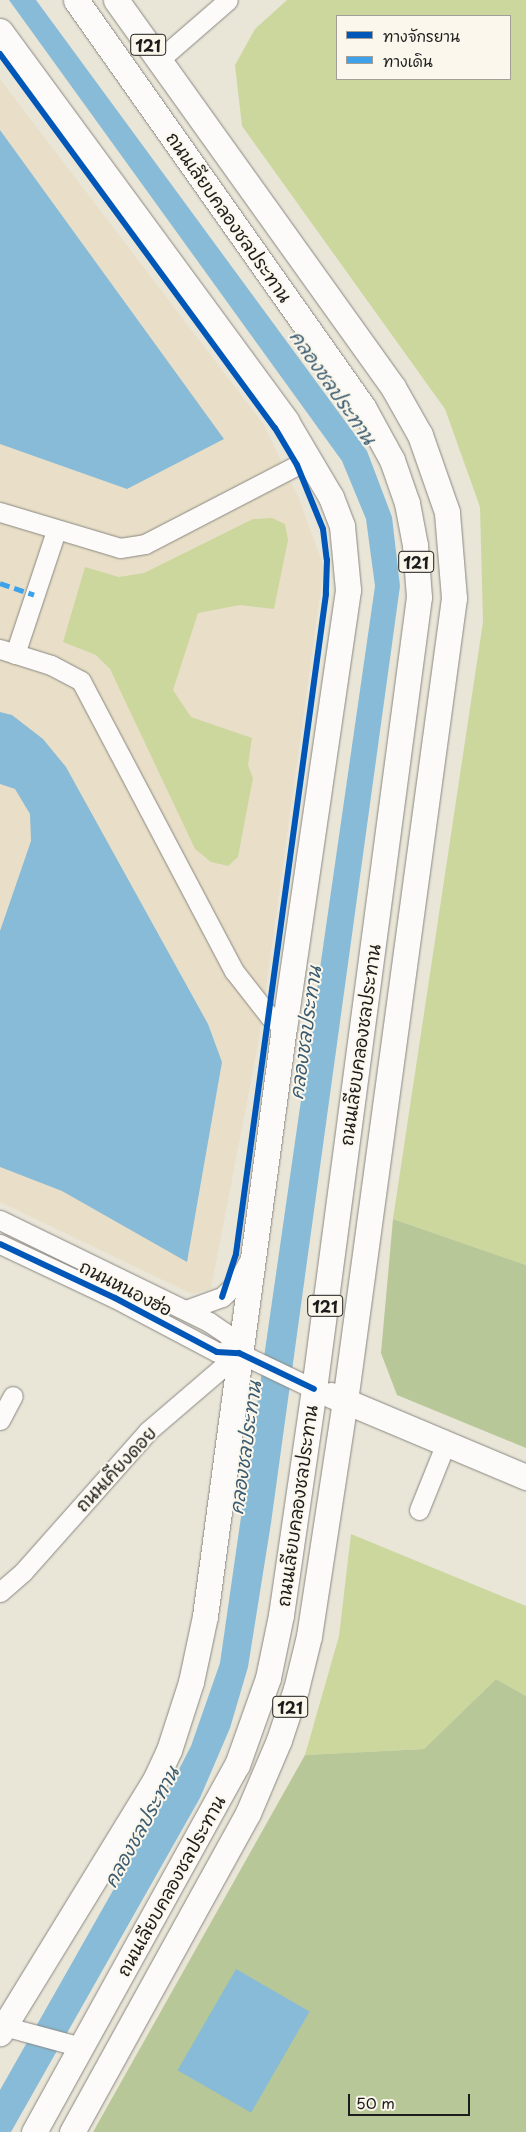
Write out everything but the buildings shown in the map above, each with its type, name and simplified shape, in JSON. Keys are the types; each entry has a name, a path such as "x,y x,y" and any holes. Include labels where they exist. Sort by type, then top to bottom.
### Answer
{"main road":[{"name":"ถนนเลียบคลองชลประทาน","path":"44,2129 81,2047 237,1765 256,1716 280,1624 314,1390 417,607 415,545 407,503 392,460 363,406 76,0"},
{"name":"ถนนเลียบคลองชลประทาน","path":"72,2132 248,1813 279,1740 309,1636 345,1401 454,598 447,512 420,435 393,387 116,0"},
{"path":"0,31 286,421 331,497 342,526 348,590 284,1027 205,1616 190,1682 169,1750 126,1831 1,2028"},
{"path":"314,1390 345,1401 526,1477"}],"street":[{"path":"158,60 228,0"},
{"path":"0,512 120,548 145,544 309,459"},
{"path":"56,530 7,651 60,668 81,681 234,971 270,1017 284,1027"},
{"name":"ถนนหนองฮ่อ","path":"0,1220 186,1310 227,1334 239,1353"},
{"name":"ถนนหนองฮ่อ","path":"0,1244 115,1298 217,1352 239,1353"},
{"path":"186,1310 222,1297 236,1284 253,1254"},
{"path":"239,1353 314,1390"},
{"name":"ถนนเคียงดอย","path":"0,1592 23,1572 148,1431 239,1353"},
{"path":"0,1420 13,1396"},
{"path":"419,1510 446,1443"},
{"path":"1,2028 81,2047"}],"shaded area":[{"path":"0,79 264,425 298,496 324,567 259,1040 211,1289 192,1294 0,1202"}],"green space":[{"path":"287,0 526,0 526,1265 393,1219 483,622 480,507 445,409 242,126 235,65 255,29"},
{"path":"272,518 285,524 288,540 274,609 240,605 198,613 173,690 191,717 252,738 248,765 253,778 238,857 228,866 211,862 195,849 110,669 96,655 63,642 85,567 119,577 144,573 253,519"},
{"path":"393,1219 526,1265 526,1448 397,1395 381,1353"},
{"path":"351,1534 526,1606 526,1696 496,1679 424,1749 305,1755 339,1636"},
{"path":"496,1679 526,1696 526,2132 93,2132 305,1755 424,1749"}],"water":[{"path":"9,0 36,0 367,451 392,517 400,586 271,1523 248,1667 230,1728 200,1798 11,2132 0,2132 0,2090 154,1818 191,1746 220,1663 375,586 366,519 342,461"},
{"path":"0,130 224,439 127,489 0,444"},
{"path":"0,712 12,715 43,739 66,767 208,1024 222,1062 187,1262 62,1191 0,1167 0,931 31,841 30,814 15,789 0,784"},
{"path":"236,1969 310,2012 251,2113 178,2070"}],"marked path":[{"path":"0,583 34,595"}],"cycle path":[{"path":"0,54 275,428 297,465 323,529 327,560 326,594 236,1254 222,1297"},
{"path":"0,1244 115,1298 217,1352 239,1353 314,1389"}],"water label":[{"name":"คลองชลประทาน","path":"333,387"},
{"name":"คลองชลประทาน","path":"305,1033"},
{"name":"คลองชลประทาน","path":"245,1448"},
{"name":"คลองชลประทาน","path":"141,1827"}]}
